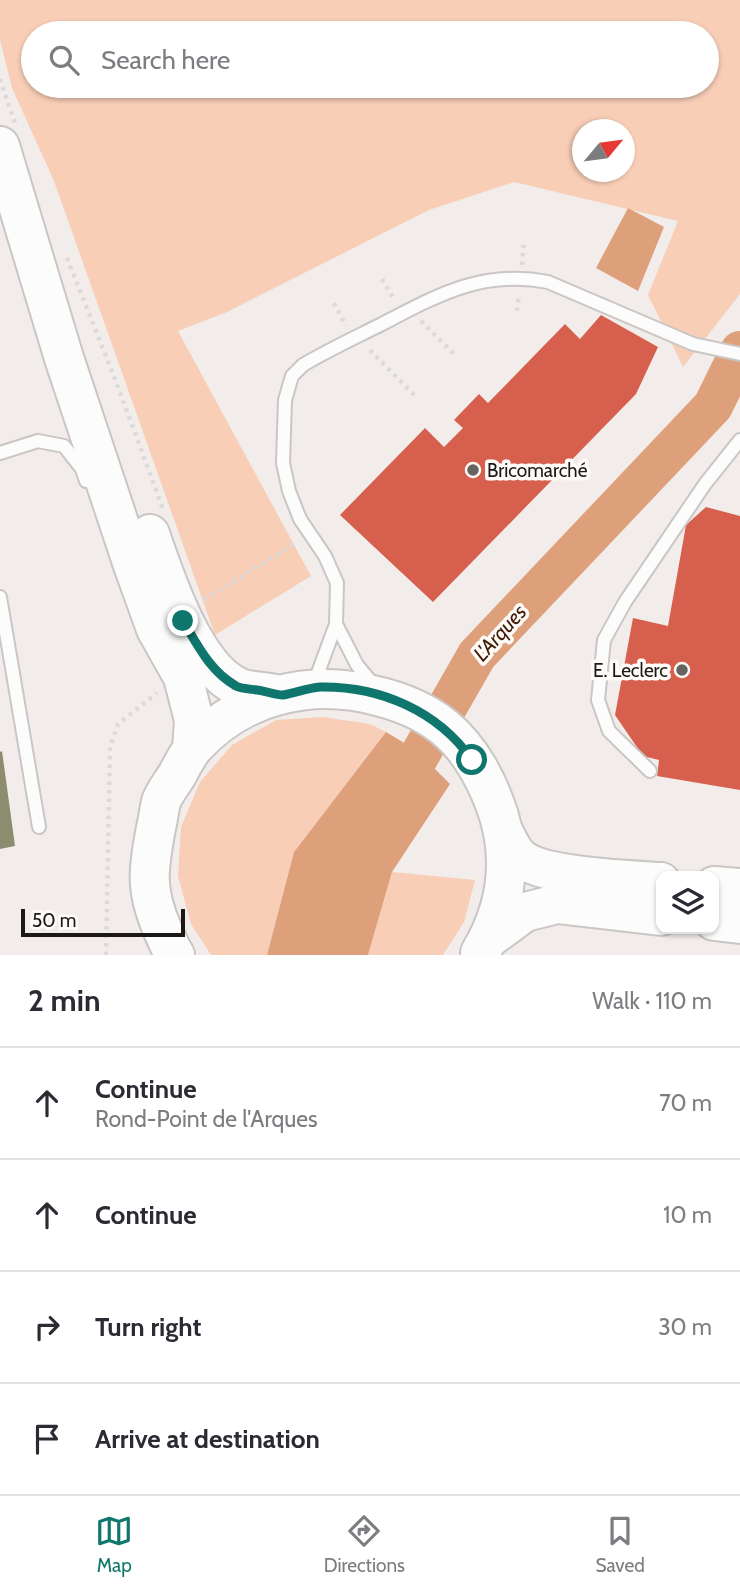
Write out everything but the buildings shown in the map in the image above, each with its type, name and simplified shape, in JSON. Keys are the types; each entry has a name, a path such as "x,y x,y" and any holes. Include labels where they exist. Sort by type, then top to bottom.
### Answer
{"main road":[{"path":"7,142 64,358 156,629 183,677 194,720 192,749"},
{"path":"7,142 69,300 183,621 208,663 238,688 280,695"},
{"path":"173,954 150,896 150,860 162,801 192,749 222,721 258,701 318,687 354,690 409,705 437,722 460,743 472,760 492,795 504,833 507,869 502,905 483,947"},
{"path":"504,833 518,856 532,866 592,877 656,882"},
{"path":"719,886 740,888"},
{"path":"483,947 525,912 557,904 656,915"},
{"path":"719,922 740,924"}],"lane":[{"path":"318,687 319,670 336,624 337,583 325,556 300,519 289,491 283,463 285,400 292,376 316,357 436,296 482,280 526,277 548,282 693,344 740,354"},
{"path":"650,771 609,730 598,700 604,639 625,602 705,484 740,440"},
{"path":"0,453 38,441 64,446 82,470 91,495"},
{"path":"124,581 158,649 172,671 183,677"},
{"path":"0,597 39,827"},
{"path":"336,624 357,666 389,699"}],"path":[{"path":"0,79 7,142"},
{"path":"522,266 524,240"},
{"path":"66,256 116,379 166,517"},
{"path":"382,279 396,302"},
{"path":"517,311 519,287"},
{"path":"334,303 346,326"},
{"path":"420,321 457,357"},
{"path":"370,350 416,397"},
{"path":"198,604 310,534"},
{"path":"106,955 110,747 118,723 151,696 183,677"}],"shaded area":[{"path":"0,0 740,0 740,294 683,367 648,295 678,221 514,182 429,210 227,312 178,331 311,576 215,635 54,181 12,88 0,40"},
{"path":"628,208 664,227 638,291 596,268"},
{"path":"323,717 370,724 386,732 294,852 267,955 211,955 191,924 178,876 181,827 200,782 232,745 276,720"},
{"path":"386,732 416,750 450,784 392,872 368,955 267,955 294,852"},
{"path":"392,872 475,880 464,922 443,955 368,955"}],"waterway":[{"name":"L'Arques","path":"394,800 477,655 713,406 740,351"}],"place":[{"name":"Bricomarché","path":"473,470"},
{"name":"E. Leclerc","path":"682,670"}],"route":[{"path":"183,621 208,663 238,688 280,695 318,687 354,690 409,705 445,728 472,760"}]}
